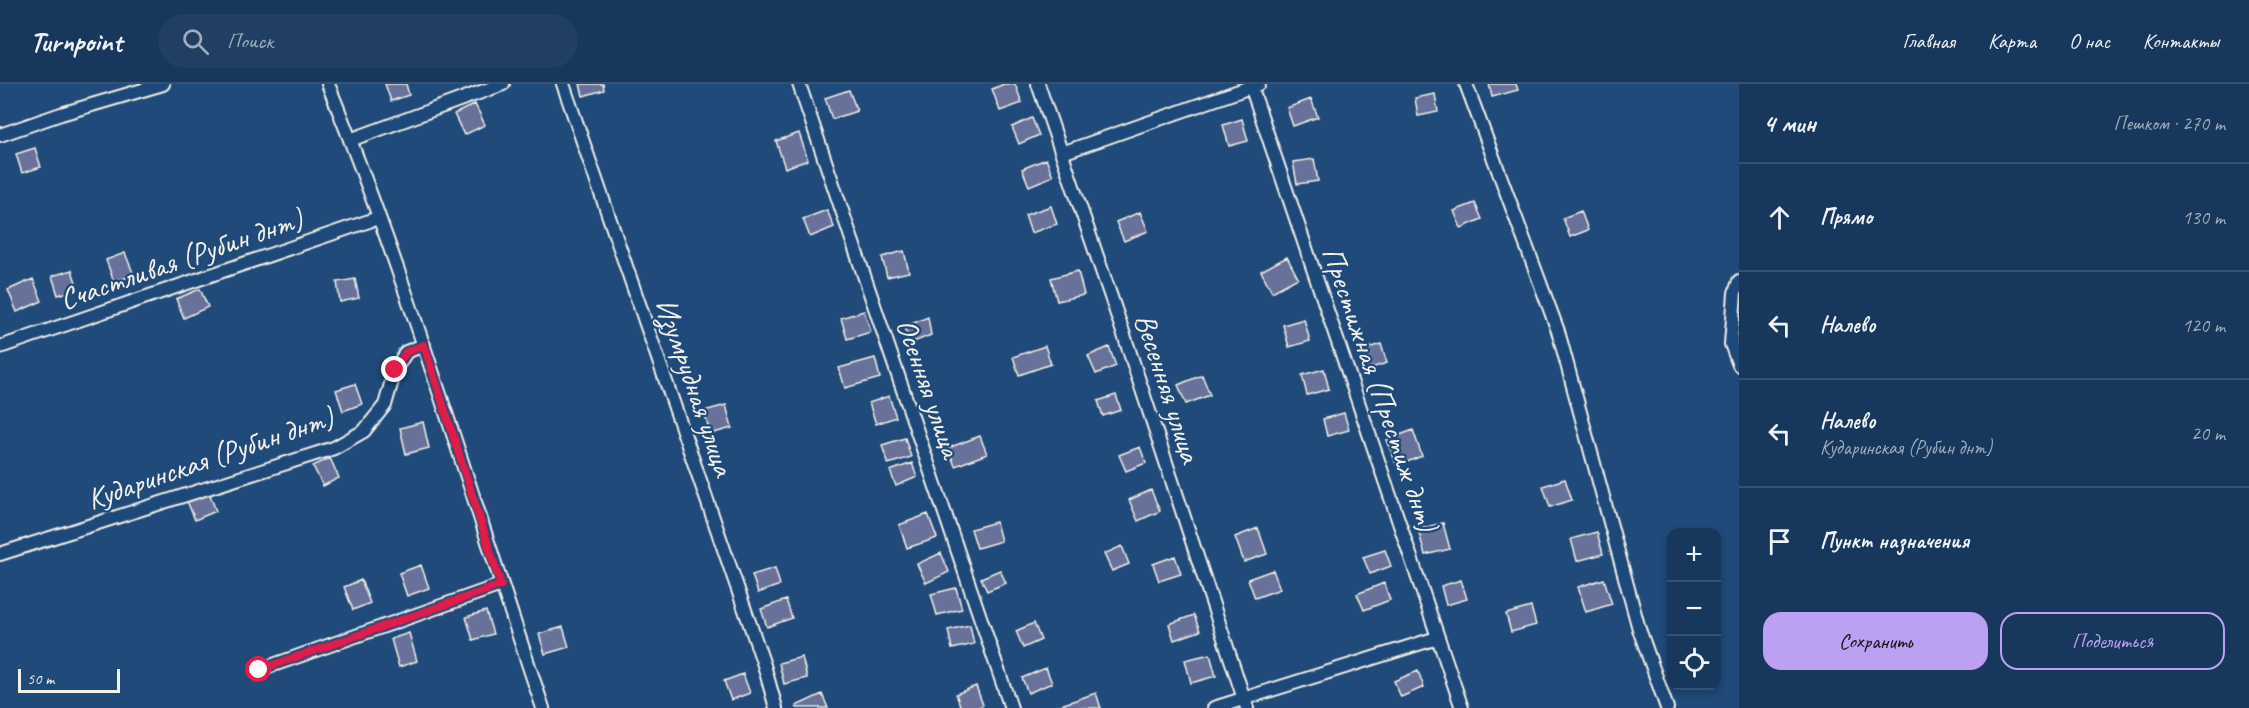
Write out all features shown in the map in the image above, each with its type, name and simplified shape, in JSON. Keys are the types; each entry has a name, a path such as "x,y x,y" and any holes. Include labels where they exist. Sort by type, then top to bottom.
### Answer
{"street":[{"path":"0,135 163,84"},
{"path":"328,84 351,140 424,345 543,708"},
{"path":"351,140 503,84"},
{"name":"Изумрудная улица","path":"563,84 764,665 776,708"},
{"name":"Осенняя улица","path":"799,84 1011,708"},
{"name":"Весенняя улица","path":"1038,84 1125,338 1245,703"},
{"path":"1466,84 1558,331 1639,629 1667,708"},
{"path":"1062,153 1255,85"},
{"name":"Престижная (Престиж днт)","path":"1255,85 1462,708"},
{"name":"Счастливая (Рубин днт)","path":"0,347 378,218"},
{"path":"1739,281 1735,293 1731,344 1739,365"},
{"name":"Кударинская (Рубин днт)","path":"0,554 334,448 364,430 384,405 395,370 406,352 424,345"},
{"path":"259,670 501,585"},
{"path":"1214,708 1245,703 1437,638"}],"building":[{"path":"385,84 406,84 409,95 391,101"},
{"path":"580,84 603,84 604,90 583,96"},
{"path":"1004,84 1015,84 1022,103 1000,111 992,89"},
{"path":"1489,84 1516,84 1518,90 1492,97"},
{"path":"849,90 857,111 832,119 825,98"},
{"path":"1435,94 1438,112 1418,116 1415,98"},
{"path":"1311,99 1318,117 1293,126 1287,108"},
{"path":"475,104 485,125 464,135 454,114"},
{"path":"1032,118 1039,135 1019,144 1012,127"},
{"path":"1242,119 1248,141 1229,146 1223,125"},
{"path":"799,133 808,160 785,168 776,141"},
{"path":"35,148 41,167 22,173 16,154"},
{"path":"1046,159 1053,176 1029,186 1022,169"},
{"path":"1314,159 1318,181 1297,184 1293,162"},
{"path":"1475,203 1482,219 1461,228 1454,211"},
{"path":"1051,206 1057,224 1031,233 1025,215"},
{"path":"827,210 834,227 810,237 803,219"},
{"path":"1581,211 1588,230 1570,237 1563,218"},
{"path":"1140,212 1148,231 1124,241 1116,222"},
{"path":"904,251 909,272 887,277 882,257"},
{"path":"125,253 134,275 114,282 106,260"},
{"path":"1287,257 1298,278 1272,292 1261,271"},
{"path":"72,270 78,289 58,295 52,276"},
{"path":"1078,271 1084,295 1057,301 1051,278"},
{"path":"33,279 42,301 17,312 8,290"},
{"path":"355,279 359,298 340,302 337,282"},
{"path":"200,289 208,307 184,318 176,299"},
{"path":"864,311 871,332 847,339 841,318"},
{"path":"928,317 931,335 911,343 904,327"},
{"path":"1304,319 1310,341 1289,347 1283,325"},
{"path":"1381,344 1387,363 1365,370 1359,351"},
{"path":"1045,346 1051,364 1019,375 1013,357"},
{"path":"1109,347 1116,366 1096,374 1088,356"},
{"path":"875,358 880,378 845,388 839,368"},
{"path":"1324,369 1329,389 1307,395 1302,375"},
{"path":"1202,375 1210,395 1186,404 1178,385"},
{"path":"355,384 362,404 343,411 336,390"},
{"path":"1116,395 1121,410 1103,416 1098,401"},
{"path":"889,396 896,417 876,424 869,403"},
{"path":"726,405 732,428 710,434 704,411"},
{"path":"1344,413 1349,430 1327,436 1323,419"},
{"path":"423,422 429,448 406,454 400,428"},
{"path":"1413,430 1422,456 1397,466 1387,440"},
{"path":"980,436 987,454 955,466 948,448"},
{"path":"905,438 911,457 888,464 882,445"},
{"path":"1140,447 1146,463 1126,471 1119,455"},
{"path":"330,458 339,478 323,486 313,466"},
{"path":"912,463 917,477 896,486 890,471"},
{"path":"1565,479 1572,500 1550,507 1543,486"},
{"path":"1151,490 1160,511 1138,521 1129,500"},
{"path":"209,492 216,511 195,520 187,501"},
{"path":"928,514 937,538 907,548 899,525"},
{"path":"996,522 1001,541 977,548 971,529"},
{"path":"1443,523 1450,549 1425,555 1418,529"},
{"path":"1258,528 1267,554 1244,562 1235,537"},
{"path":"1597,532 1603,554 1577,561 1571,539"},
{"path":"1122,546 1129,564 1112,571 1104,554"},
{"path":"1385,550 1391,566 1370,574 1363,557"},
{"path":"941,553 949,572 926,583 917,564"},
{"path":"1175,556 1181,574 1159,581 1153,564"},
{"path":"421,565 429,588 407,596 399,573"},
{"path":"775,568 780,585 758,593 752,575"},
{"path":"1000,570 1006,583 987,591 981,578"},
{"path":"1273,570 1280,589 1255,598 1248,579"},
{"path":"1604,579 1612,604 1586,612 1578,587"},
{"path":"361,580 370,603 353,610 344,587"},
{"path":"1461,580 1467,599 1446,605 1441,586"},
{"path":"1384,583 1390,600 1364,610 1357,594"},
{"path":"956,588 962,609 937,615 931,594"},
{"path":"786,600 792,618 767,627 761,609"},
{"path":"1531,607 1536,625 1511,632 1506,614"},
{"path":"486,611 493,634 473,640 466,617"},
{"path":"1194,615 1200,631 1174,640 1169,624"},
{"path":"1034,623 1041,640 1023,648 1016,631"},
{"path":"970,625 974,644 952,649 948,630"},
{"path":"563,627 569,647 545,654 539,634"},
{"path":"409,633 417,661 399,667 391,639"},
{"path":"1210,654 1216,676 1191,683 1185,660"},
{"path":"802,657 807,678 784,684 779,663"},
{"path":"1046,668 1052,683 1028,693 1022,678"},
{"path":"1418,671 1424,687 1401,697 1394,681"},
{"path":"743,674 750,693 731,700 724,681"},
{"path":"976,686 983,705 977,708 961,708 956,694"},
{"path":"1096,693 1101,708 1059,708 1058,706"},
{"path":"822,694 828,708 797,708 796,706"}],"route":[{"path":"259,670 501,585 424,345 406,352 395,370"}]}
